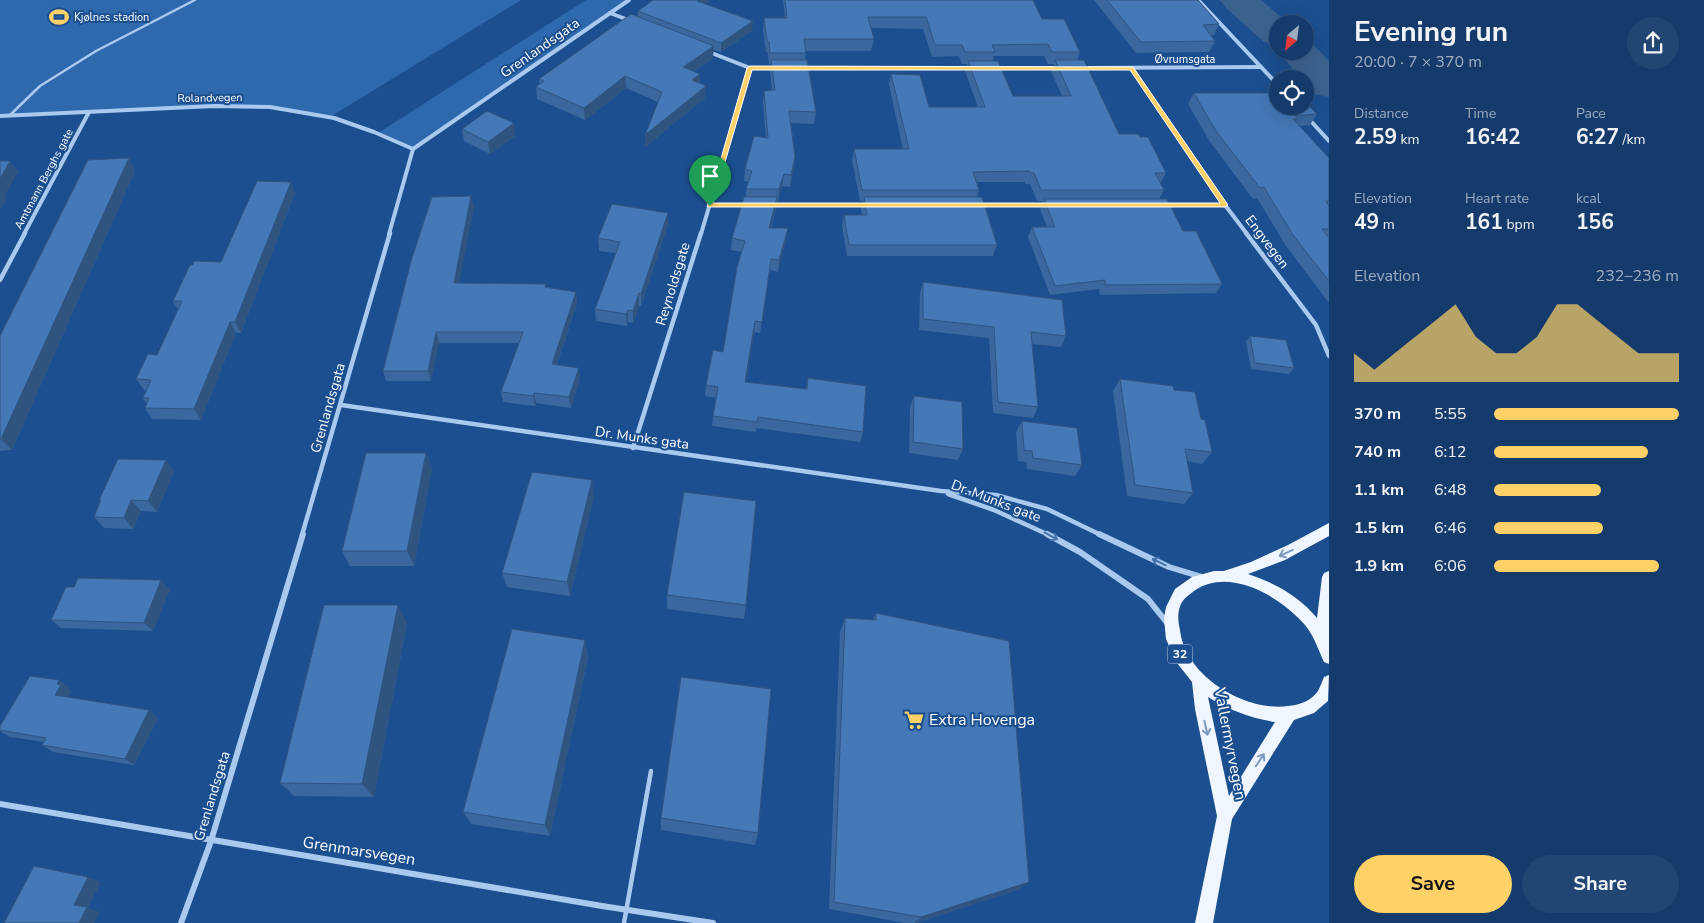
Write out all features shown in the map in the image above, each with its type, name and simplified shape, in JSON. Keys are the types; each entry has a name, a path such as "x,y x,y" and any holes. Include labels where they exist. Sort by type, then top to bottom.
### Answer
{"main road":[{"name":"32","path":"1329,530 1261,565 1225,576 1205,578 1189,584 1178,596 1172,609 1171,626 1175,644 1185,663 1199,680 1220,696 1243,708 1267,714 1290,714 1309,708 1323,696 1329,682"},
{"name":"32","path":"1225,576 1247,579 1270,588 1291,602 1309,619 1323,638 1329,657"},
{"name":"32","path":"1323,638 1324,608 1329,577"},
{"name":"Vallermyrvegen","path":"1199,680 1202,709 1225,816"},
{"name":"Vallermyrvegen","path":"1204,923 1225,816 1290,714"}],"street":[{"name":"Grenlandsgata","path":"181,923 211,841 341,405 413,149 629,0"},
{"path":"1198,0 1269,75"},
{"path":"610,13 637,23"},
{"path":"706,51 750,68 779,68"},
{"name":"Øvrumsgata","path":"1073,68 1261,67"},
{"name":"Reynoldsgate","path":"633,448 710,206 750,68"},
{"path":"799,68 975,68"},
{"path":"985,68 1063,68"},
{"name":"Engvegen","path":"1132,68 1225,205 1316,325 1329,356"},
{"name":"Rolandvegen","path":"0,116 262,106 330,117 378,133 413,149"},
{"name":"Amtmann Berghs gate","path":"0,280 89,112"},
{"path":"1306,115 1329,141"},
{"path":"769,206 868,205"},
{"path":"967,205 1056,205"},
{"path":"1156,205 1225,205"},
{"path":"710,206 749,206"},
{"name":"Dr. Munks gata","path":"341,405 941,491"},
{"name":"Dr. Munks gate","path":"941,491 996,495 1047,509 1169,567 1205,578"},
{"name":"Dr. Munks gate","path":"941,491 1039,529 1080,552 1148,600 1171,626"},
{"name":"Grenmarsvegen","path":"0,804 211,841 714,923"}],"lane":[{"path":"9,116 40,86 96,51 195,0"},
{"path":"624,923 651,771"}],"shaded area":[{"path":"0,0 521,0 330,117 262,106 0,116"},
{"path":"586,0 629,0 413,149 378,133"}],"building":[{"path":"653,0 698,0 753,21 721,43 638,11"},
{"path":"785,0 1033,0 1042,19 1064,19 1080,52 1052,52 1048,44 992,45 995,52 965,52 962,45 935,45 926,17 868,17 874,39 804,39 806,53 770,53 764,18 787,18"},
{"path":"1107,0 1198,0 1219,24 1203,25 1215,41 1141,42"},
{"path":"631,14 714,46 683,67 700,74 692,80 706,86 645,135 662,92 625,76 584,108 536,87 544,81 539,79"},
{"path":"771,60 807,60 816,112 789,111 795,157 791,175 784,174 779,189 746,189 752,171 745,169 754,136 768,138 764,91 775,90"},
{"path":"1055,60 1084,60 1119,134 1138,134 1140,137 1148,137 1166,173 1155,173 1164,190 1041,190 1034,173 1029,171 973,172 979,190 862,190 854,149 909,149 891,74 920,75 929,107 985,107 968,61 998,61 1013,96 1071,96"},
{"path":"1194,93 1269,93 1269,115 1306,115 1295,116 1298,119 1293,119 1329,158 1329,201 1326,201 1329,206 1329,229 1322,229 1329,238 1329,281 1293,235 1264,187 1260,188 1216,131"},
{"path":"487,111 514,123 488,142 462,129"},
{"path":"129,158 0,439 0,336 88,160"},
{"path":"0,161 10,161 0,179"},
{"path":"257,181 291,182 235,322 230,322 194,409 145,408 149,398 143,398 151,380 136,379 148,354 157,355 182,301 173,301 190,265 193,265 194,261 221,262"},
{"path":"471,196 454,283 546,284 545,287 576,292 552,364 579,368 569,397 534,393 533,396 501,392 523,332 436,332 428,371 383,371 411,261 432,197"},
{"path":"744,197 777,197 769,228 788,228 779,260 771,259 762,322 755,321 745,382 807,389 808,378 866,386 863,432 758,417 757,422 713,416 718,387 706,385 713,350 723,352 737,267 745,241 732,238"},
{"path":"864,197 982,197 997,245 849,245 844,215 867,215"},
{"path":"1044,199 1167,199 1183,231 1196,231 1222,284 1105,285 1105,280 1055,286 1032,227 1055,227"},
{"path":"612,204 668,213 641,294 639,293 633,311 628,310 626,314 595,309 620,242 598,238"},
{"path":"923,282 1062,300 1066,336 1031,332 1038,407 998,402 994,327 923,319"},
{"path":"1250,336 1286,340 1294,368 1255,363"},
{"path":"1120,379 1173,386 1174,390 1195,392 1201,419 1205,420 1212,452 1185,449 1193,493 1135,485"},
{"path":"914,396 962,402 963,449 913,442"},
{"path":"1022,421 1077,428 1082,465 1033,458 1032,451 1024,450"},
{"path":"366,453 426,453 407,551 342,551"},
{"path":"118,459 166,460 148,501 131,500 124,518 94,517 101,500 99,500"},
{"path":"532,472 592,480 567,582 502,573"},
{"path":"684,492 756,501 746,605 667,595"},
{"path":"78,578 161,580 144,623 51,620 66,587 74,587"},
{"path":"324,605 398,605 362,784 280,783"},
{"path":"876,613 1009,641 1029,882 921,917 834,902 845,618 876,620"},
{"path":"512,629 585,640 545,825 463,812"},
{"path":"30,676 59,680 57,684 61,685 55,695 149,710 125,759 42,745 46,738 0,730 0,726"},
{"path":"681,677 771,689 758,833 661,818"},
{"path":"34,866 88,877 74,905 87,907 79,923 4,923"}],"waterway":[{"path":"1239,0 1269,26"},
{"path":"1306,60 1329,85"}],"place":[{"name":"Kjølnes stadion","path":"59,17"},
{"name":"Extra Hovenga","path":"914,720"}],"route":[{"path":"750,68 1132,68 1225,205 1151,205 710,206 750,68"}]}
